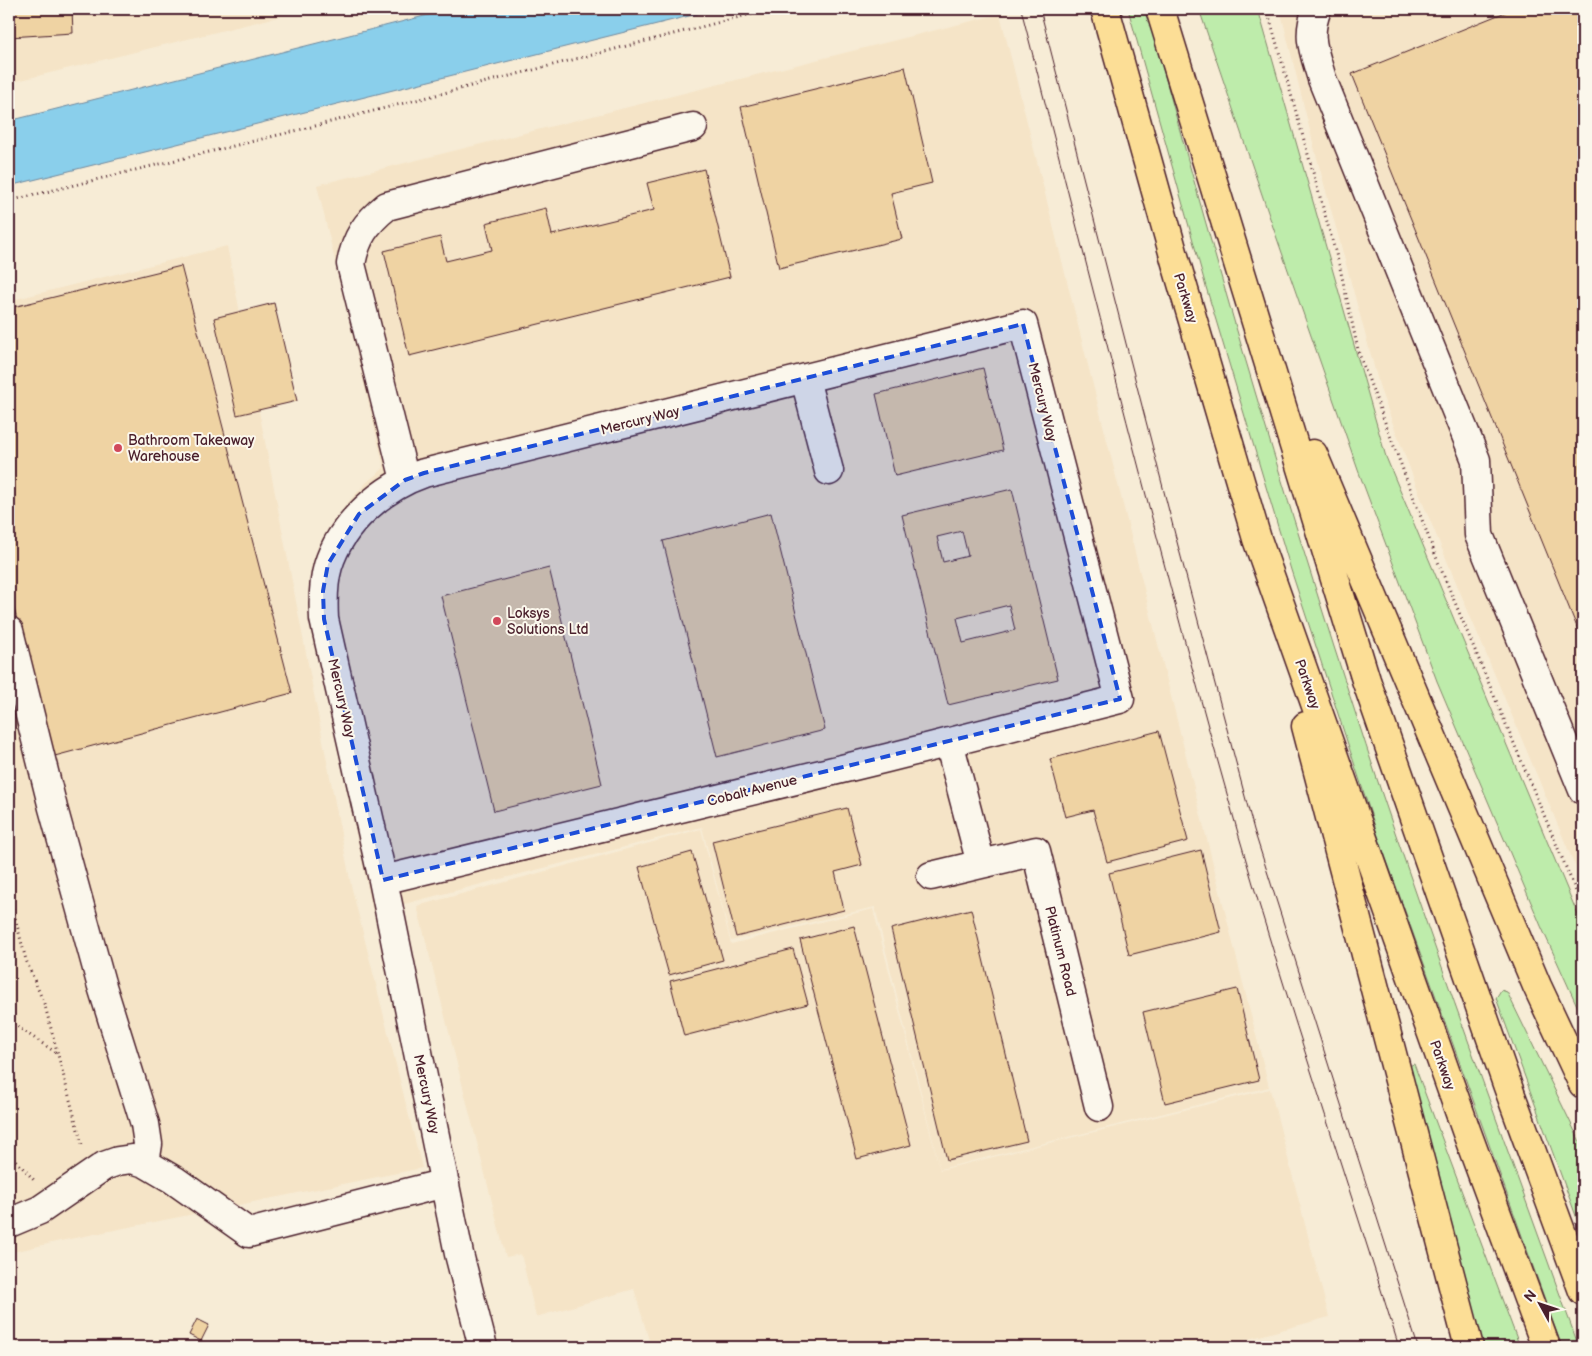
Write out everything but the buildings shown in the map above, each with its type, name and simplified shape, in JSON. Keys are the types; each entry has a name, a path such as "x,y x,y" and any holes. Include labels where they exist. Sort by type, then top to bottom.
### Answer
{"highway":[{"name":"Parkway","path":"1105,9 1176,263 1257,538 1460,1114 1546,1347"},
{"path":"1160,9 1366,680 1508,1087 1583,1291"},
{"path":"1250,303 1394,650 1537,986 1583,1084"},
{"path":"1257,538 1469,1347"}],"street":[{"path":"1317,9 1312,23 1311,42 1322,79 1476,460 1479,535 1583,790"},
{"path":"406,480 351,264 361,233 372,218 388,206 693,127"},
{"name":"Mercury Way","path":"483,1347 459,1254 383,880 324,619 323,592 328,564 341,538 360,514 381,495 406,480 424,473 1023,324 1120,699"},
{"path":"805,379 829,471"},
{"path":"9,631 53,808 101,983 145,1124 148,1144 145,1163"},
{"name":"Cobalt Avenue","path":"383,880 1120,699"},
{"path":"949,742 981,864"},
{"name":"Platinum Road","path":"931,876 1036,850 1099,1107"},
{"path":"9,1223 40,1210 104,1166 132,1159 145,1163 174,1180 249,1232 445,1183"}],"path":[{"path":"9,201 315,126 771,9"},
{"path":"1267,9 1340,268 1359,354 1438,562 1583,908"},
{"path":"9,862 11,871 9,876"},
{"path":"9,894 26,960 45,1006 90,1174"},
{"path":"9,1021 58,1054"}],"highlighted area":[{"path":"1023,324 1120,699 383,880 324,619 323,591 328,564 359,514 405,480 424,473"}],"shaded area":[{"path":"9,9 310,9 9,83"},
{"path":"1280,9 1583,9 1583,885 1424,506 1381,392 1315,151"},
{"path":"1000,14 1269,1087 940,1169 875,907 731,941 702,827 373,912 309,613 312,575 327,535 351,499 384,468 317,185"},
{"path":"227,246 351,885 422,1168 9,1253 9,301"},
{"path":"701,829 731,944 873,909 940,1170 1270,1089 1329,1317 1219,1347 651,1347 634,1289 536,1317 521,1254 506,1257 417,906"}],"green space":[{"path":"1128,9 1147,9 1229,305 1350,697 1430,933 1579,1347 1562,1347 1378,836 1291,570 1206,287"},
{"path":"1199,9 1258,9 1386,457 1583,927 1583,1019 1541,926 1437,681 1358,470"},
{"path":"1501,990 1507,992 1583,1148 1583,1235 1496,998"},
{"path":"1414,1064 1520,1347 1484,1347 1403,1068"}],"water":[{"path":"452,9 717,9 9,186 9,121"}],"tram line":[{"path":"1021,9 1154,525 1238,833 1297,1027 1399,1347"},
{"path":"1040,9 1177,542 1254,830 1418,1347"}],"place":[{"name":"Bathroom Takeaway Warehouse","path":"118,448"},
{"name":"Loksys Solutions Ltd","path":"497,621"}]}
